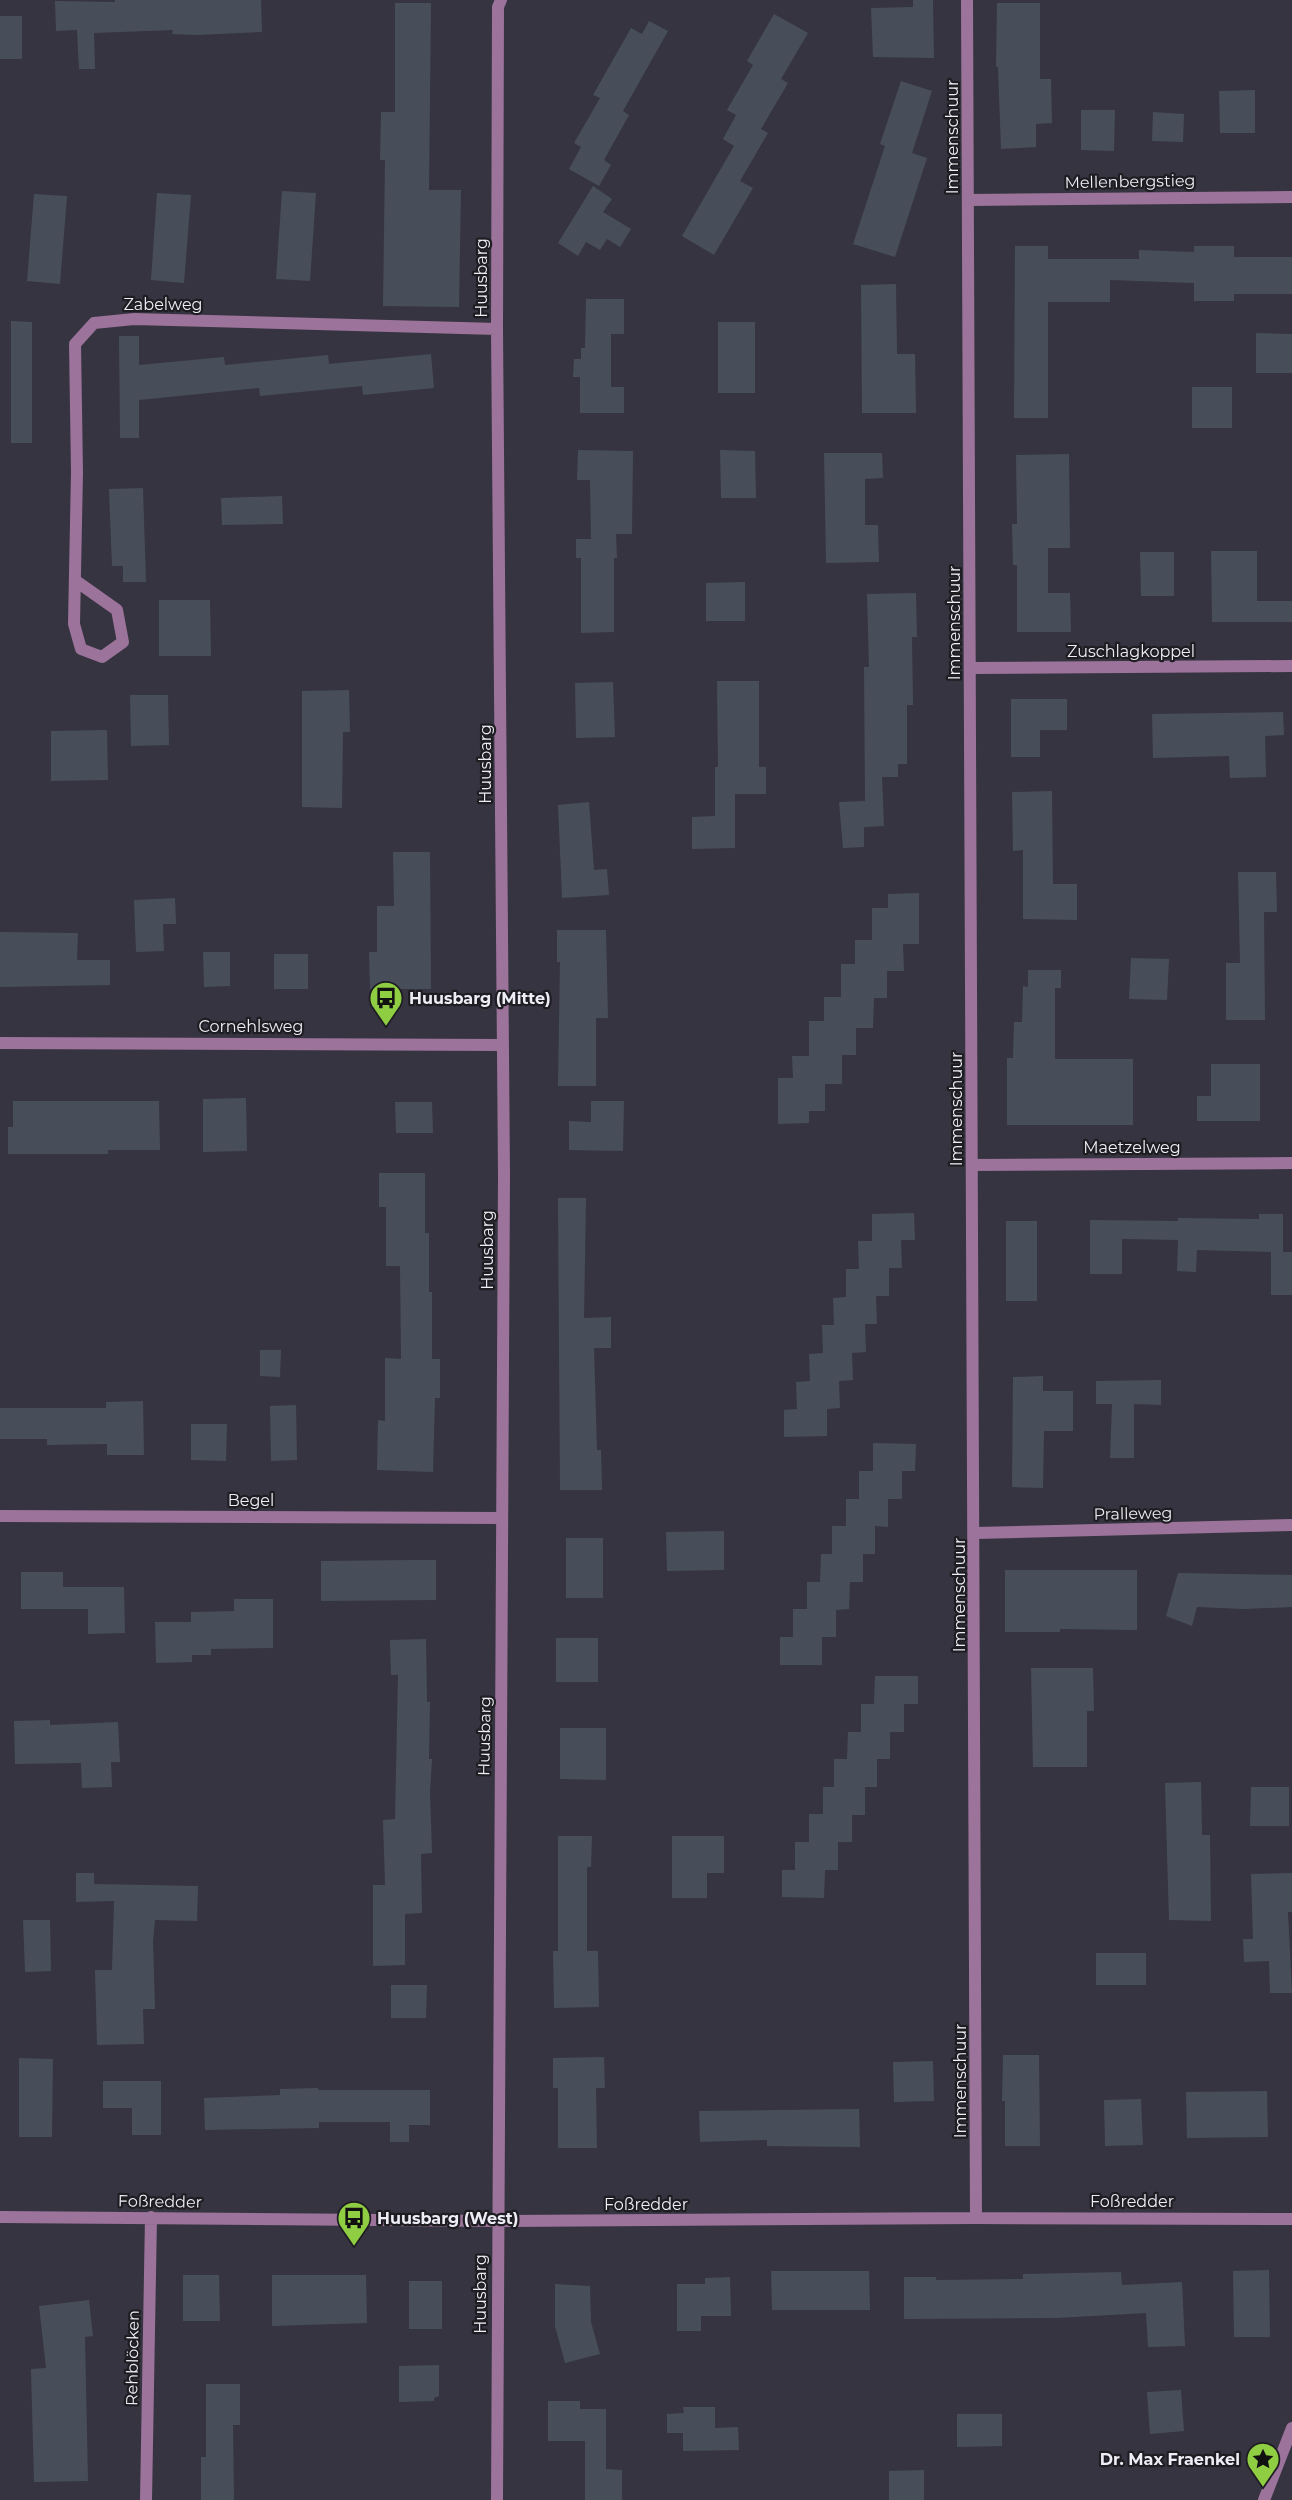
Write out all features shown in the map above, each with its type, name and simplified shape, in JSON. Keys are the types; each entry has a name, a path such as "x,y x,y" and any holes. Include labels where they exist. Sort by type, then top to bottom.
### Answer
{"street":[{"name":"Huusbarg","path":"497,2500 503,1045 497,329 498,7 501,0"},
{"name":"Immenschuur","path":"968,0 976,2218"},
{"name":"Mellenbergstieg","path":"969,200 1292,197"},
{"name":"Zabelweg","path":"76,581 117,610 123,642 102,657 81,649 74,624 76,581 75,344 94,323 134,319 497,329"},
{"name":"Zuschlagkoppel","path":"971,668 1292,666"},
{"name":"Cornehlsweg","path":"0,1043 503,1045"},
{"name":"Maetzelweg","path":"973,1165 1292,1163"},
{"name":"Begel","path":"0,1516 502,1518"},
{"name":"Pralleweg","path":"975,1533 1292,1525"},
{"name":"Foßredder","path":"0,2217 497,2221 1292,2219"},
{"name":"Rehblöcken","path":"146,2500 151,2217"},
{"path":"1264,2500 1292,2428"}],"building":[{"path":"115,0 261,0 262,32 197,35 172,34 173,30 94,33 95,69 79,69 77,30 56,31 55,1 115,2"},
{"path":"913,0 933,0 934,58 873,57 871,8 913,7"},
{"path":"395,3 431,3 429,190 461,190 459,307 383,306 385,160 380,160 381,112 395,112"},
{"path":"997,3 1040,3 1040,79 1051,79 1052,123 1036,124 1036,147 1001,149 998,67 996,67"},
{"path":"774,14 808,33 781,79 788,83 761,129 768,133 740,181 753,188 714,255 682,236 734,146 723,139 736,115 727,110 753,65 747,61"},
{"path":"0,16 22,16 22,59 0,59"},
{"path":"649,21 668,31 623,111 629,115 604,160 611,165 599,186 569,169 581,147 574,143 600,98 593,95 631,28 642,34"},
{"path":"901,81 932,91 912,153 927,158 895,257 853,244 885,146 880,144"},
{"path":"1255,90 1255,133 1220,133 1219,91"},
{"path":"1081,110 1115,110 1114,151 1081,150"},
{"path":"1153,112 1184,114 1183,142 1152,141"},
{"path":"593,186 612,199 603,212 631,229 620,247 607,239 600,250 586,242 578,256 558,243"},
{"path":"282,191 316,193 310,281 276,279"},
{"path":"157,193 191,195 184,283 151,280"},
{"path":"34,194 67,196 60,284 27,281"},
{"path":"1015,246 1048,246 1048,259 1139,259 1139,250 1194,252 1194,246 1234,246 1234,257 1292,257 1292,294 1234,294 1234,301 1194,301 1194,283 1110,280 1110,302 1048,302 1048,418 1014,418"},
{"path":"896,284 897,354 915,354 916,413 862,413 861,285"},
{"path":"586,299 624,299 624,334 611,334 611,387 624,387 624,413 580,413 580,377 573,377 574,359 581,359 581,348 585,348"},
{"path":"11,321 32,322 32,443 11,443"},
{"path":"718,322 755,322 755,393 718,393"},
{"path":"1256,333 1292,334 1292,373 1256,373"},
{"path":"119,336 139,336 139,365 224,357 225,365 328,355 329,364 431,354 434,388 363,395 362,386 260,396 259,388 139,400 139,438 120,438"},
{"path":"1192,387 1232,387 1232,428 1192,428"},
{"path":"578,450 633,451 632,534 616,534 614,632 581,633 581,558 576,558 576,539 591,539 590,480 577,480"},
{"path":"720,450 755,451 756,498 721,498"},
{"path":"824,453 882,453 883,478 865,479 865,525 878,525 879,562 826,563"},
{"path":"1069,454 1070,548 1048,548 1048,593 1070,593 1071,632 1017,632 1017,565 1013,565 1012,524 1017,524 1016,455"},
{"path":"143,488 146,582 123,582 123,566 112,566 109,489"},
{"path":"282,496 283,524 222,525 221,498"},
{"path":"1211,551 1257,551 1257,601 1292,601 1292,622 1212,622"},
{"path":"1140,552 1174,552 1174,596 1141,596"},
{"path":"745,582 745,621 706,621 706,583"},
{"path":"916,593 917,637 912,637 913,705 907,705 907,764 898,764 898,777 882,777 884,826 864,827 864,847 843,848 839,802 865,801 864,667 869,667 867,594"},
{"path":"159,600 210,600 211,656 159,656"},
{"path":"717,681 759,681 759,767 766,767 766,794 735,794 735,848 692,849 692,817 715,816 715,767 718,767"},
{"path":"613,682 615,737 576,738 575,683"},
{"path":"349,690 350,732 343,732 342,808 302,807 302,691"},
{"path":"130,695 168,695 169,745 131,746"},
{"path":"1011,699 1067,699 1067,730 1040,730 1040,757 1011,757"},
{"path":"1283,712 1284,735 1265,736 1266,777 1230,778 1229,756 1153,758 1152,714"},
{"path":"107,730 108,780 51,781 51,731"},
{"path":"1052,791 1053,884 1077,884 1077,920 1023,919 1023,850 1013,851 1012,792"},
{"path":"589,802 594,870 607,869 609,895 562,898 558,805"},
{"path":"393,852 430,852 431,989 370,989 369,952 377,952 377,906 394,906"},
{"path":"1238,872 1276,872 1277,912 1264,912 1265,1020 1226,1020 1226,963 1240,963"},
{"path":"919,893 919,944 903,944 904,971 887,971 887,998 874,998 873,1028 856,1028 856,1055 842,1055 842,1084 825,1084 825,1111 809,1111 809,1123 778,1124 778,1078 793,1078 792,1056 809,1056 809,1021 824,1021 824,997 841,997 841,964 855,964 855,940 872,940 872,908 888,908 888,894"},
{"path":"175,898 176,924 163,924 164,951 136,952 134,900"},
{"path":"557,930 606,930 608,1018 596,1018 596,1086 558,1086 560,962 557,962"},
{"path":"0,932 78,933 77,960 110,960 110,985 0,987"},
{"path":"203,952 230,952 230,986 204,987"},
{"path":"274,954 308,954 308,989 274,989"},
{"path":"1131,958 1169,959 1167,1000 1129,999"},
{"path":"1028,970 1061,970 1061,988 1055,988 1055,1059 1133,1059 1133,1125 1007,1125 1007,1058 1013,1058 1014,1022 1022,1022 1023,986 1028,987"},
{"path":"1211,1064 1260,1064 1260,1121 1197,1121 1197,1096 1211,1096"},
{"path":"246,1098 247,1151 203,1152 203,1099"},
{"path":"13,1101 159,1101 160,1150 108,1150 108,1154 8,1154 8,1127 13,1127"},
{"path":"591,1101 624,1101 623,1151 569,1150 569,1121 591,1122"},
{"path":"395,1102 432,1102 433,1133 396,1133"},
{"path":"379,1173 425,1173 425,1233 429,1233 429,1292 432,1292 432,1359 440,1359 440,1398 435,1398 433,1472 377,1470 378,1420 385,1421 385,1358 401,1359 400,1266 386,1266 386,1207 379,1207"},
{"path":"558,1198 586,1198 584,1318 611,1317 611,1348 594,1348 597,1450 601,1450 602,1490 560,1490"},
{"path":"914,1213 915,1240 901,1240 902,1268 889,1268 889,1296 876,1296 877,1324 865,1324 866,1352 852,1353 853,1380 839,1381 840,1408 827,1409 827,1436 784,1437 784,1410 797,1409 796,1382 810,1381 809,1354 823,1353 822,1325 834,1325 833,1298 846,1297 846,1269 859,1269 858,1241 872,1241 872,1214"},
{"path":"1259,1214 1283,1214 1283,1252 1292,1252 1292,1295 1271,1295 1271,1252 1274,1252 1197,1250 1196,1272 1177,1271 1178,1240 1122,1239 1122,1274 1090,1274 1090,1220 1259,1219"},
{"path":"1006,1221 1037,1221 1037,1301 1006,1301"},
{"path":"260,1350 281,1350 280,1377 260,1376"},
{"path":"1043,1376 1043,1391 1073,1391 1073,1431 1044,1431 1043,1488 1012,1487 1013,1377"},
{"path":"1161,1380 1161,1405 1134,1404 1134,1458 1110,1458 1112,1404 1096,1404 1096,1381"},
{"path":"143,1401 144,1455 107,1455 107,1444 47,1445 47,1439 0,1439 0,1408 106,1408 106,1402"},
{"path":"296,1405 297,1460 271,1461 270,1406"},
{"path":"191,1424 227,1424 226,1461 191,1460"},
{"path":"873,1443 916,1444 915,1471 902,1471 902,1499 888,1499 888,1527 875,1526 875,1554 863,1554 863,1582 850,1582 849,1609 836,1610 836,1637 822,1637 822,1665 780,1665 780,1637 793,1637 793,1609 807,1609 807,1582 820,1582 821,1554 832,1554 832,1526 846,1526 846,1499 859,1499 859,1471 873,1471"},
{"path":"724,1531 724,1570 667,1571 666,1532"},
{"path":"566,1538 603,1538 603,1598 566,1598"},
{"path":"436,1560 436,1600 321,1601 321,1561"},
{"path":"1005,1570 1137,1570 1137,1630 1060,1629 1060,1632 1005,1632"},
{"path":"21,1572 63,1572 63,1587 124,1587 125,1633 88,1634 88,1609 21,1609"},
{"path":"1178,1573 1292,1575 1292,1607 1244,1609 1197,1607 1192,1626 1166,1616"},
{"path":"234,1599 273,1599 273,1648 211,1649 211,1655 192,1655 192,1662 156,1663 155,1622 191,1622 191,1612 234,1611"},
{"path":"556,1638 598,1638 598,1682 556,1682"},
{"path":"426,1639 427,1702 430,1702 429,1759 432,1759 430,1792 432,1853 421,1854 422,1913 405,1914 405,1965 373,1966 373,1885 385,1885 383,1820 395,1819 398,1675 391,1675 390,1640"},
{"path":"1031,1668 1093,1668 1094,1711 1087,1711 1087,1767 1033,1767"},
{"path":"875,1676 918,1676 918,1704 904,1704 904,1732 890,1732 890,1759 877,1759 877,1787 865,1787 865,1815 852,1815 852,1842 838,1842 838,1870 825,1870 824,1898 782,1897 782,1870 795,1870 795,1842 809,1842 809,1814 823,1814 823,1787 834,1787 834,1759 847,1759 848,1732 861,1732 861,1704 874,1704"},
{"path":"50,1720 50,1725 118,1722 120,1762 111,1762 112,1787 82,1788 81,1763 15,1764 14,1721"},
{"path":"560,1728 606,1728 606,1780 560,1779"},
{"path":"1201,1782 1202,1835 1210,1835 1211,1921 1169,1920 1165,1783"},
{"path":"1251,1787 1289,1787 1289,1826 1250,1826"},
{"path":"558,1836 592,1836 591,1867 587,1867 587,1951 598,1951 599,2007 554,2008 553,1951 558,1951"},
{"path":"672,1836 724,1836 724,1873 707,1873 707,1898 672,1898"},
{"path":"76,1873 94,1873 94,1884 198,1886 197,1921 155,1920 153,1941 155,2009 143,2009 144,2044 97,2045 95,1970 112,1970 114,1901 76,1902"},
{"path":"1292,1873 1292,1912 1288,1912 1292,1993 1270,1993 1269,1961 1244,1962 1243,1939 1253,1939 1251,1874"},
{"path":"23,1920 50,1920 51,1971 25,1972"},
{"path":"1096,1953 1146,1953 1146,1985 1096,1985"},
{"path":"391,1985 427,1985 426,2018 391,2018"},
{"path":"1003,2055 1039,2055 1040,2146 1005,2146 1005,2101 1002,2101"},
{"path":"604,2057 605,2088 596,2088 597,2148 558,2148 558,2088 553,2088 553,2058"},
{"path":"19,2058 53,2059 52,2137 19,2137"},
{"path":"933,2061 934,2101 894,2102 893,2062"},
{"path":"103,2081 161,2081 161,2135 132,2135 132,2108 103,2108"},
{"path":"318,2088 318,2090 430,2090 430,2125 409,2125 409,2142 390,2142 390,2122 319,2122 319,2128 205,2130 204,2098 280,2095 280,2089"},
{"path":"1267,2091 1268,2137 1187,2138 1186,2092"},
{"path":"1141,2099 1143,2145 1105,2146 1104,2100"},
{"path":"859,2109 860,2147 767,2146 767,2140 700,2142 699,2111"},
{"path":"1269,2270 1270,2337 1234,2337 1233,2271"},
{"path":"771,2271 869,2271 870,2310 772,2310"},
{"path":"1121,2272 1122,2285 1182,2282 1185,2346 1148,2347 1146,2313 1057,2318 904,2319 904,2277 936,2277 936,2280 1023,2279 1023,2274"},
{"path":"183,2275 219,2275 220,2321 183,2321"},
{"path":"272,2275 366,2275 367,2323 272,2326"},
{"path":"730,2277 731,2316 701,2316 701,2331 677,2331 677,2284 705,2284 705,2278"},
{"path":"409,2281 442,2281 442,2329 409,2329"},
{"path":"555,2284 590,2286 591,2322 600,2354 565,2363 555,2326"},
{"path":"89,2300 93,2336 85,2337 88,2481 34,2482 31,2369 46,2368 39,2306"},
{"path":"439,2365 439,2396 434,2398 434,2401 399,2402 399,2366"},
{"path":"206,2384 240,2384 240,2425 233,2425 234,2500 201,2500 201,2457 206,2457"},
{"path":"1181,2390 1184,2431 1150,2434 1147,2392"},
{"path":"548,2401 580,2401 580,2409 606,2409 606,2469 622,2470 622,2500 585,2500 585,2441 548,2441"},
{"path":"683,2407 715,2407 715,2428 738,2427 739,2450 683,2451 683,2433 667,2433 667,2414 684,2413"},
{"path":"957,2414 1002,2414 1002,2446 957,2447"},
{"path":"924,2470 924,2500 889,2500 889,2471"}],"place":[{"name":"Huusbarg (Mitte)","path":"386,1027"},
{"name":"Huusbarg (West)","path":"354,2247"},
{"name":"Dr. Max Fraenkel","path":"1263,2488"}]}
